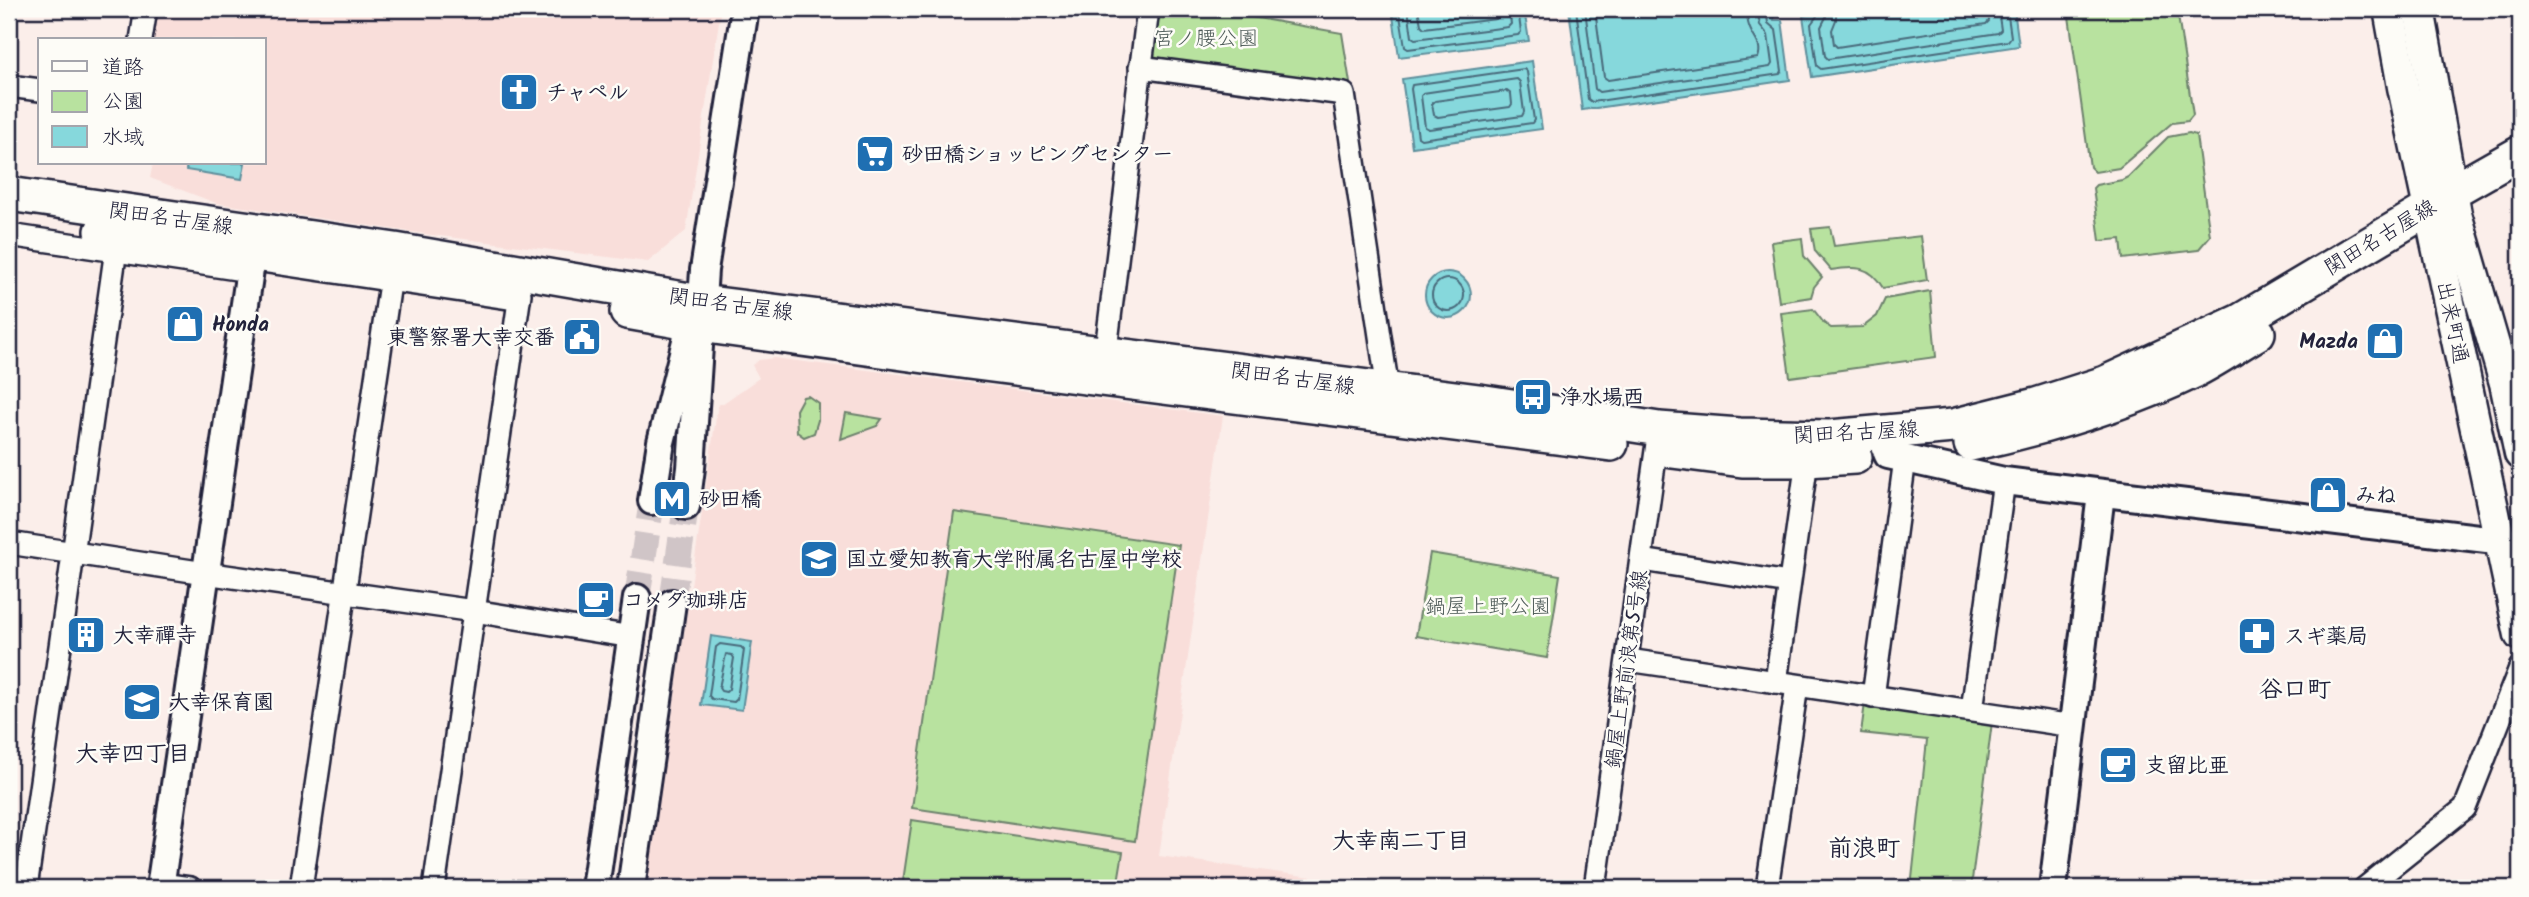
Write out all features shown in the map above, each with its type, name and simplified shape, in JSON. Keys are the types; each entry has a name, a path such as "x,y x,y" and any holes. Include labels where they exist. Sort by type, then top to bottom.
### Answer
{"main road":[{"name":"出来町通","path":"2389,9 2443,210 2509,541 2520,635"},
{"name":"出来町通","path":"2419,9 2443,210 2512,381 2520,454"},
{"name":"関田名古屋線","path":"2443,210 2520,153"},
{"name":"関田名古屋線","path":"1104,366 1388,390 1479,401 1658,439 1742,460 1807,460 1890,449 1953,426 2036,405 2105,383 2240,321 2443,210 2520,179"},
{"name":"関田名古屋線","path":"9,194 117,231"},
{"name":"関田名古屋線","path":"9,217 252,252 393,262 698,304 1104,366 1658,439 1739,435 1830,437 1890,449"},
{"name":"関田名古屋線","path":"393,262 520,294 698,304"}],"street":[{"path":"141,38 146,9"},
{"path":"652,501 661,442 698,304 745,9"},
{"path":"1104,366 1148,9"},
{"path":"1140,67 1344,94 1388,390"},
{"path":"9,86 38,90"},
{"path":"9,235 117,231 26,888"},
{"path":"190,888 160,886 252,252"},
{"path":"301,888 393,262"},
{"path":"434,888 520,294"},
{"path":"686,506 691,468 698,304"},
{"name":"鍋屋上野前浪第5号線","path":"1595,888 1658,439"},
{"path":"1873,697 1890,449 2004,481 2509,541"},
{"path":"1767,888 1786,684 1789,583 1807,460"},
{"path":"1972,710 2004,481"},
{"path":"2053,888 2101,494"},
{"path":"9,543 474,611 632,637"},
{"path":"1642,561 1789,583"},
{"path":"595,888 637,598"},
{"path":"631,888 672,603"},
{"path":"1628,660 2073,726"},
{"path":"2365,888 2465,808 2520,668"}],"shaded area":[{"path":"155,9 721,9 686,231 648,262 432,235 216,203 150,178 153,164 266,164 266,38 150,38"},
{"path":"774,358 1223,416 1159,856 1391,888 646,888 718,404 722,404 759,378 752,365 759,360"}],"green space":[{"name":"宮ノ腰公園","path":"1156,9 1206,9 1342,33 1351,89 1156,61 1151,50"},
{"path":"2068,9 2177,9 2193,115 2188,121 2172,123 2119,168 2095,172 2090,167"},
{"path":"2189,133 2196,135 2210,236 2198,250 2123,259 2121,239 2100,241 2093,188 2128,177 2168,137"},
{"path":"1830,227 1834,246 1921,236 1927,280 1883,288 1867,271 1854,268 1831,270 1815,251 1811,229"},
{"path":"1802,238 1804,256 1822,277 1814,287 1811,297 1779,302 1771,242"},
{"path":"1930,291 1936,357 1790,377 1781,313 1813,309 1831,328 1863,327 1877,316 1885,299"},
{"path":"808,396 818,403 818,420 814,433 804,437 797,432 796,410 803,397"},
{"path":"846,413 882,419 877,426 841,439"},
{"path":"954,512 1179,545 1135,841 912,808"},
{"name":"鍋屋上野公園","path":"1430,553 1560,575 1547,658 1416,636"},
{"path":"1865,703 1992,722 1971,888 1911,888 1927,740 1861,733"},
{"path":"912,820 1123,852 1117,888 902,888"}],"water":[{"path":"1392,9 1524,9 1529,41 1399,57"},
{"path":"1569,9 1778,9 1773,10 1774,20 1782,20 1790,80 1582,110"},
{"path":"1810,9 2014,9 2019,46 1812,77 1803,16 1811,14"},
{"path":"1532,61 1542,129 1412,147 1402,79"},
{"path":"187,164 245,164 242,179 186,170"},
{"path":"1448,272 1464,279 1471,295 1464,311 1448,318 1432,311 1425,295 1432,279"},
{"path":"711,636 752,642 742,710 701,705"}],"tunnel":[{"path":"637,598 652,501"},
{"path":"672,603 686,506"}],"place":[{"name":"チャペル","path":"519,92"},
{"name":"砂田橋ショッピングセンター","path":"875,154"},
{"name":"Honda","path":"185,324"},
{"name":"東警察署大幸交番","path":"582,337"},
{"name":"Mazda","path":"2385,341"},
{"name":"浄水場西","path":"1533,397"},
{"name":"みね","path":"2328,495"},
{"name":"砂田橋","path":"672,499"},
{"name":"国立愛知教育大学附属名古屋中学校","path":"819,559"},
{"name":"コメダ珈琲店","path":"596,600"},
{"name":"大幸禪寺","path":"86,635"},
{"name":"スギ薬局","path":"2257,636"},
{"name":"大幸保育園","path":"142,702"},
{"name":"支留比亜","path":"2118,765"}],"district":[{"name":"谷口町","path":"2295,689"},
{"name":"大幸四丁目","path":"133,753"},
{"name":"大幸南二丁目","path":"1401,840"},
{"name":"前浪町","path":"1864,848"}]}
